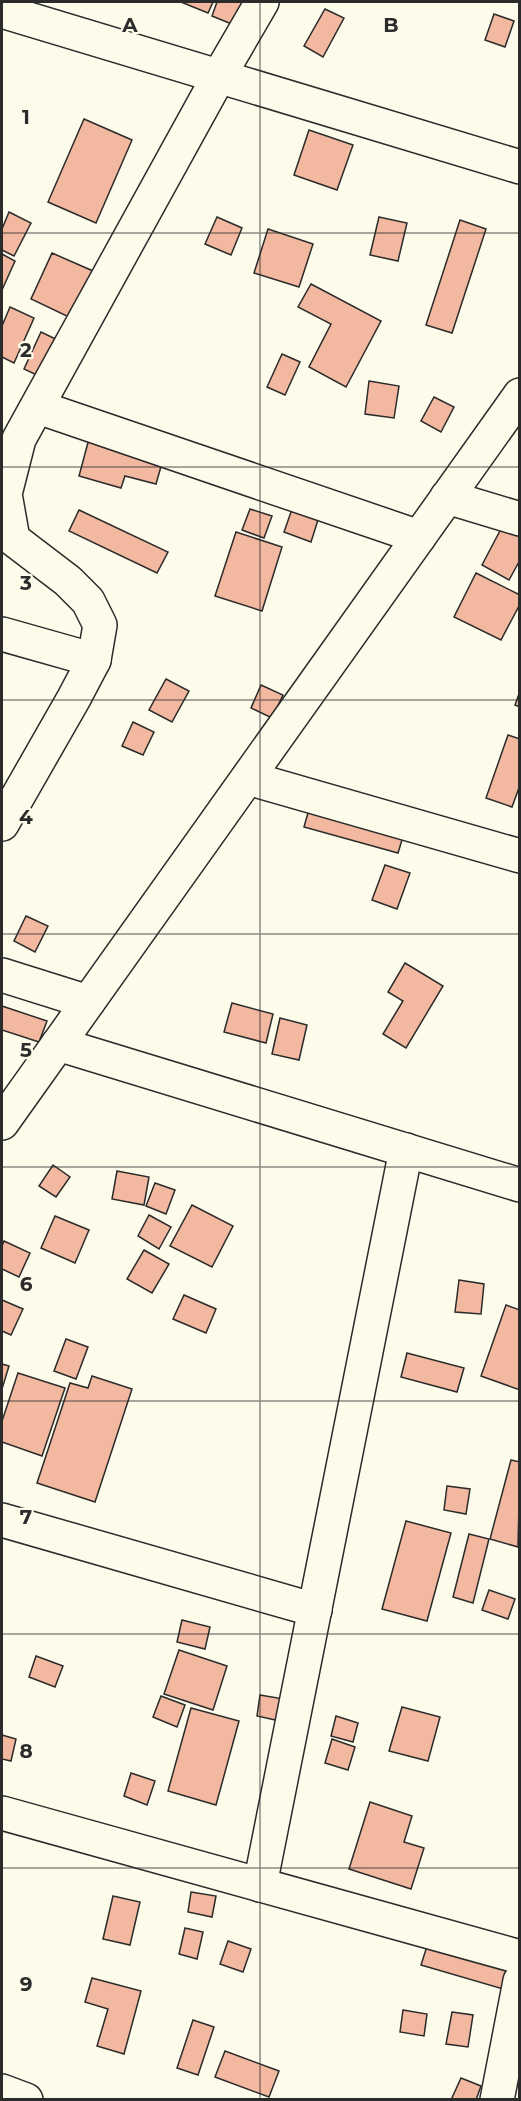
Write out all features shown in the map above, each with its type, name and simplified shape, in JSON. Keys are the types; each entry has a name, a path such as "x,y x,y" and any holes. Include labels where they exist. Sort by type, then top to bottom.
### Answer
{"street":[{"path":"2,824 94,660 100,625 88,601 69,581 13,539 5,494 20,439 262,2"},
{"path":"2,11 519,167"},
{"path":"2,1124 519,395"},
{"path":"38,407 419,537"},
{"path":"447,497 519,519"},
{"path":"2,634 94,660"},
{"path":"248,778 519,856"},
{"path":"2,975 88,1002"},
{"path":"58,1044 519,1185"},
{"path":"260,1886 406,1150"},
{"path":"2,1520 315,1610"},
{"path":"2,1813 519,1957"},
{"path":"497,2100 519,1981"},
{"path":"2,2091 26,2100"}],"building":[{"path":"181,2 213,2 208,13"},
{"path":"217,2 240,2 249,5 239,27 212,16"},
{"path":"325,9 344,18 323,57 304,46"},
{"path":"494,14 514,21 505,47 485,40"},
{"path":"84,119 132,140 96,223 48,202"},
{"path":"309,130 353,145 337,190 294,175"},
{"path":"9,212 31,223 14,256 2,250 2,229"},
{"path":"217,217 242,228 231,255 205,244"},
{"path":"379,217 407,223 398,261 370,255"},
{"path":"460,220 486,229 452,333 426,325"},
{"path":"268,229 313,244 299,287 254,273"},
{"path":"52,253 93,271 71,318 31,299"},
{"path":"2,254 15,261 2,290"},
{"path":"311,284 381,321 346,387 309,367 331,324 298,307"},
{"path":"10,307 34,318 14,363 2,357 2,326"},
{"path":"41,332 64,343 47,380 24,369"},
{"path":"282,354 300,362 285,395 267,387"},
{"path":"369,381 399,386 394,418 365,414"},
{"path":"434,397 454,407 441,432 421,421"},
{"path":"90,435 164,456 156,484 125,476 121,488 79,476"},
{"path":"297,495 323,504 311,542 284,532"},
{"path":"250,509 272,516 264,538 242,530"},
{"path":"79,510 168,552 157,573 69,531"},
{"path":"502,527 520,537 520,560 509,580 482,565"},
{"path":"236,532 282,547 262,611 215,596"},
{"path":"476,573 520,595 520,604 501,640 454,617"},
{"path":"166,679 189,691 172,722 149,710"},
{"path":"261,685 283,695 272,718 251,708"},
{"path":"520,691 520,707 515,705"},
{"path":"133,722 154,732 143,755 122,746"},
{"path":"508,735 520,739 520,785 512,807 486,798"},
{"path":"311,802 406,827 398,853 304,827"},
{"path":"385,865 410,873 397,909 372,900"},
{"path":"26,916 48,926 35,952 14,941"},
{"path":"405,963 443,986 406,1048 383,1034 403,1001 388,992"},
{"path":"232,1003 273,1014 266,1043 224,1032"},
{"path":"2,1006 47,1021 39,1042 2,1030"},
{"path":"280,1018 307,1025 299,1060 272,1054"},
{"path":"53,1165 70,1177 56,1197 39,1186"},
{"path":"117,1171 149,1177 144,1205 112,1199"},
{"path":"155,1183 175,1190 166,1214 146,1206"},
{"path":"192,1205 233,1226 212,1267 170,1246"},
{"path":"149,1215 171,1227 159,1249 138,1236"},
{"path":"55,1216 89,1230 75,1263 41,1248"},
{"path":"4,1241 30,1253 19,1277 2,1269"},
{"path":"144,1250 169,1264 152,1293 127,1279"},
{"path":"459,1280 484,1284 481,1314 455,1312"},
{"path":"184,1295 216,1309 206,1333 173,1319"},
{"path":"2,1300 23,1309 11,1335 2,1331"},
{"path":"506,1305 520,1310 520,1390 481,1376"},
{"path":"66,1339 88,1347 76,1379 54,1371"},
{"path":"407,1353 464,1368 457,1392 401,1377"},
{"path":"2,1364 9,1366 2,1389"},
{"path":"18,1373 65,1388 42,1456 2,1442 2,1421"},
{"path":"92,1376 132,1389 95,1502 37,1483 70,1383 88,1388"},
{"path":"511,1460 520,1462 518,1547 490,1539"},
{"path":"447,1486 470,1489 466,1514 444,1510"},
{"path":"406,1521 451,1533 427,1621 382,1609"},
{"path":"469,1534 489,1539 473,1603 453,1597"},
{"path":"489,1590 515,1599 508,1619 482,1610"},
{"path":"182,1620 210,1627 205,1649 177,1642"},
{"path":"179,1650 227,1666 213,1710 164,1694"},
{"path":"36,1656 63,1666 55,1687 29,1677"},
{"path":"260,1695 284,1699 280,1721 257,1716"},
{"path":"161,1696 185,1705 177,1727 153,1717"},
{"path":"402,1707 440,1717 428,1761 389,1751"},
{"path":"191,1708 239,1721 216,1805 168,1791"},
{"path":"336,1716 358,1723 353,1742 331,1736"},
{"path":"2,1735 16,1739 11,1761 2,1759"},
{"path":"332,1739 355,1747 348,1770 325,1763"},
{"path":"131,1773 155,1781 147,1805 124,1796"},
{"path":"370,1802 412,1816 404,1842 424,1848 411,1889 349,1869"},
{"path":"191,1892 216,1896 212,1917 188,1912"},
{"path":"113,1896 140,1902 130,1945 103,1939"},
{"path":"185,1928 203,1932 197,1959 179,1954"},
{"path":"228,1941 251,1949 243,1972 220,1964"},
{"path":"428,1943 517,1969 510,1991 421,1965"},
{"path":"92,1978 141,1991 124,2054 97,2046 108,2009 85,2002"},
{"path":"403,2010 427,2014 424,2036 400,2032"},
{"path":"452,2012 473,2015 468,2047 446,2044"},
{"path":"193,2020 214,2027 198,2075 177,2068"},
{"path":"225,2051 279,2071 269,2097 215,2077"},
{"path":"461,2078 481,2086 476,2100 451,2100"}]}
